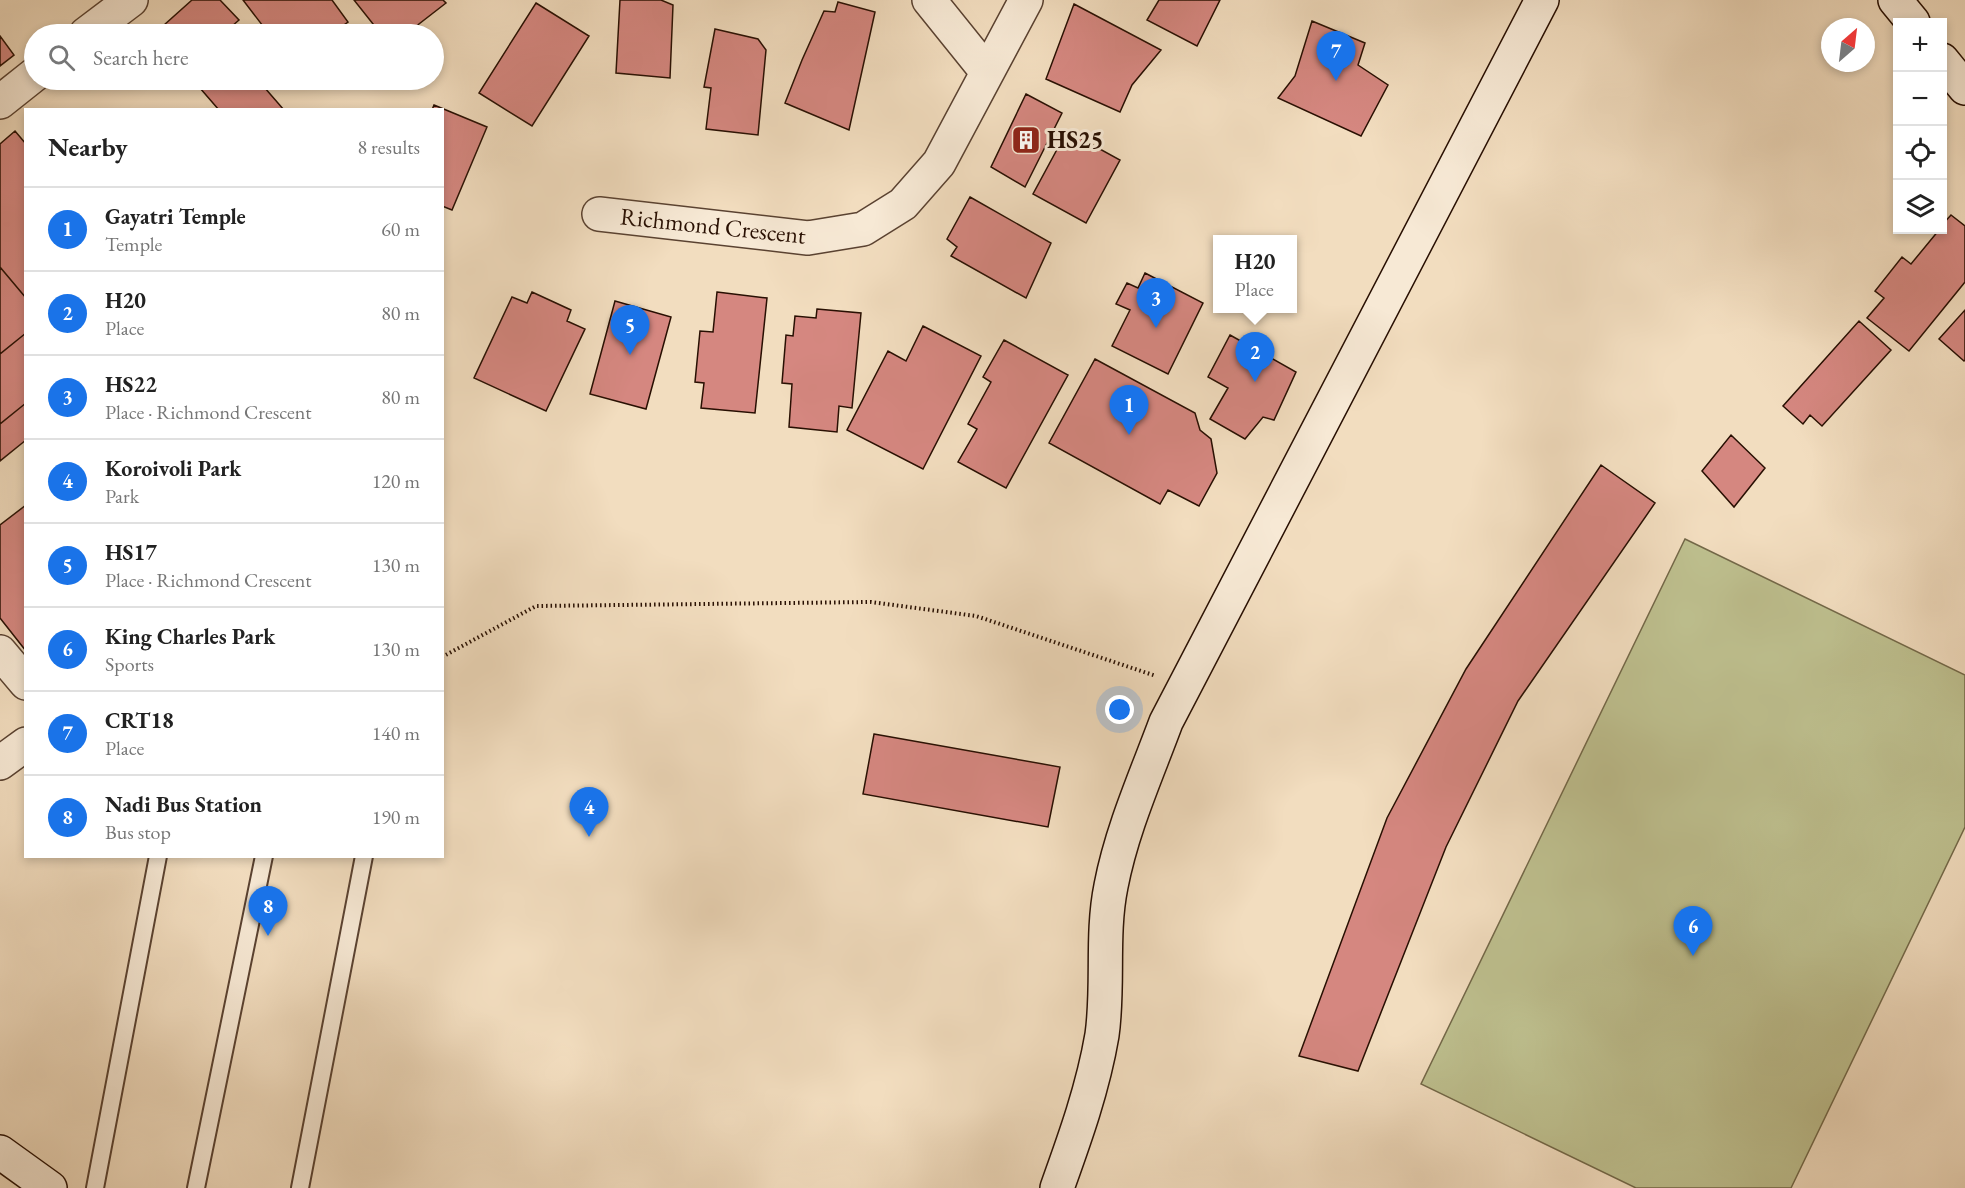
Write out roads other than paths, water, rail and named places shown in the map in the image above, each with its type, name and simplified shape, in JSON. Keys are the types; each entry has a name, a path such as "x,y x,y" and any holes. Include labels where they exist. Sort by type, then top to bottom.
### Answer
{"main road":[{"path":"100,24 130,0"},
{"path":"929,0 987,72"},
{"name":"Richmond Crescent","path":"599,214 807,238 863,230 903,204 939,163 1026,0"},
{"path":"1057,1188 1080,1124 1102,1034 1105,923 1111,886 1121,845 1166,722 1542,0"},
{"path":"1895,0 1910,18"},
{"path":"1947,66 1965,88"},
{"path":"0,102 24,83"},
{"path":"0,652 24,681"},
{"path":"0,763 24,745"},
{"path":"0,1152 50,1188"}],"lane":[{"path":"95,1188 158,858"},
{"path":"196,1188 264,858"},
{"path":"300,1188 364,858"}],"place":[{"name":"CRT18","path":"1336,81"},
{"name":"HS25","path":"1026,140"},
{"name":"HS22","path":"1156,328"},
{"name":"HS17","path":"630,355"},
{"name":"H20","path":"1255,382"},
{"name":"Gayatri Temple","path":"1129,435"},
{"name":"Koroivoli Park","path":"589,837"},
{"name":"Nadi Bus Station","path":"268,936"},
{"name":"King Charles Park","path":"1693,956"}]}
